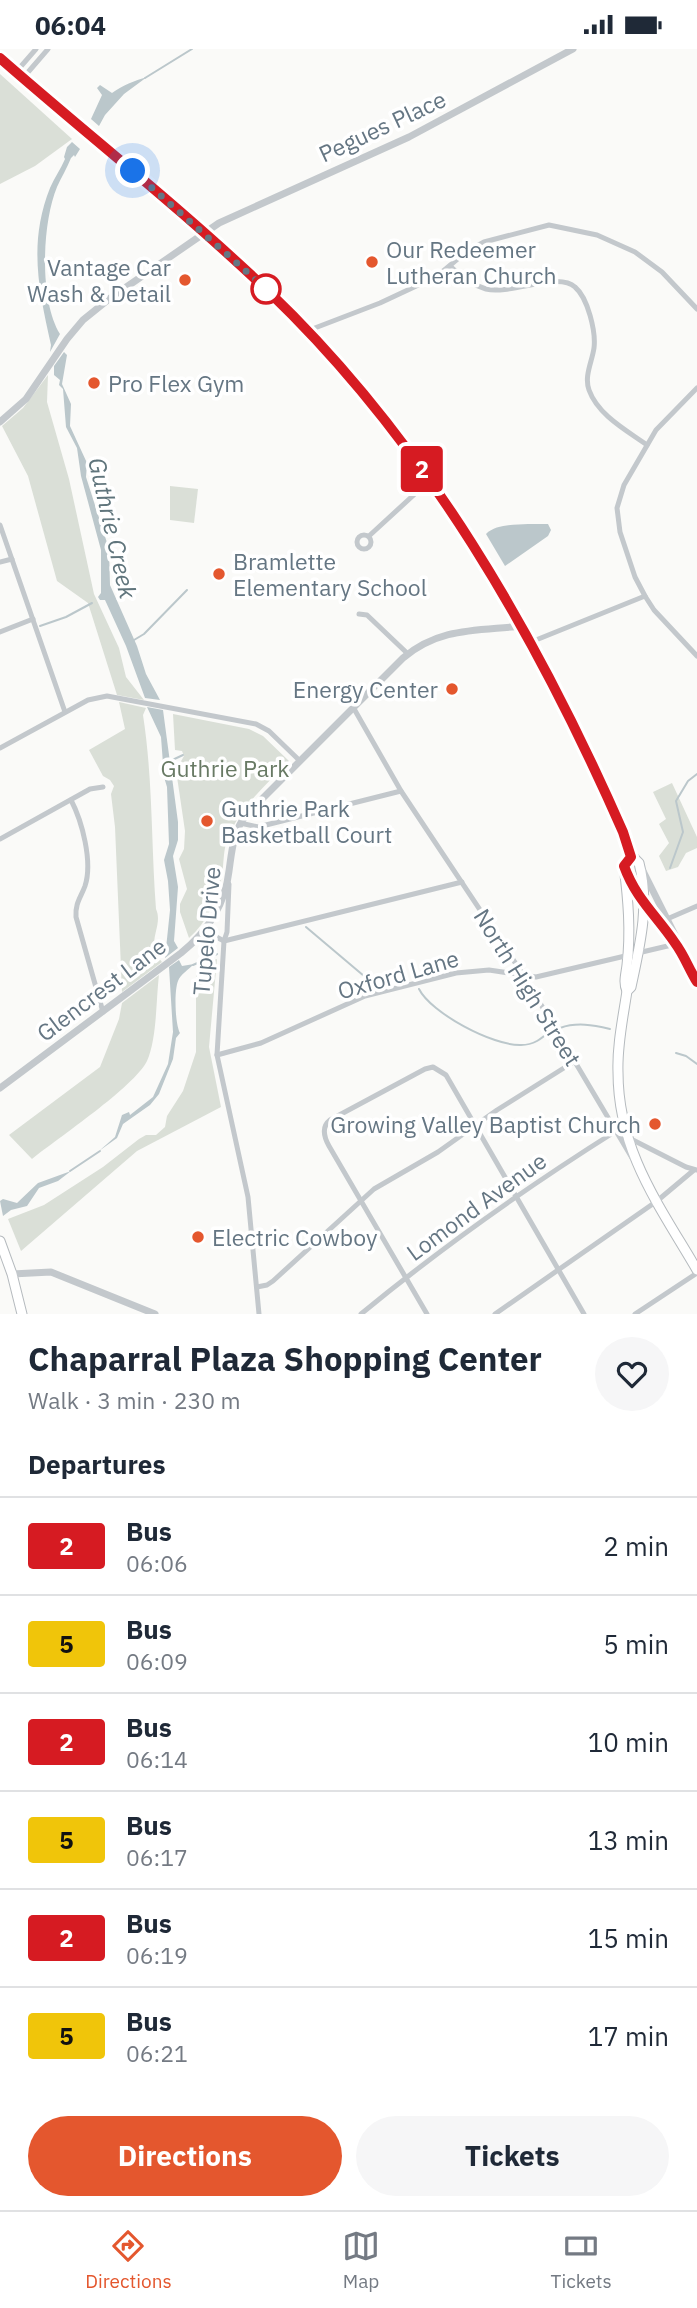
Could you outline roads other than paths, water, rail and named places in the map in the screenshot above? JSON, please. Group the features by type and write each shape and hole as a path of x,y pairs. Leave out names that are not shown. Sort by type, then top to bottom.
{"main road":[{"path":"0,58 205,233 307,331 366,397 430,479 522,626 606,795 635,860 645,907 631,987 627,991 618,1064 620,1103 626,1136 640,1173"},
{"path":"627,991 624,986 628,955 628,903 624,866 635,860"},
{"name":"North High Street","path":"640,1173 697,1272"},
{"path":"0,1241 22,1314"}],"street":[{"path":"20,75 36,49"},
{"path":"20,75 48,49"},
{"name":"Pegues Place","path":"0,422 26,399 69,335 83,320 205,233 237,213 420,132 573,49"},
{"path":"307,331 380,303 435,277 466,251 484,242 534,227 554,225 610,239 635,252 662,272 697,309"},
{"path":"450,266 464,278 488,289 516,289 559,281 575,286 586,305 594,340 587,378 589,390 603,412 647,445"},
{"path":"697,388 668,415 647,445 620,494 617,508 620,532 635,577 645,596 654,610 697,656"},
{"path":"369,536 430,479"},
{"path":"0,525 65,712"},
{"path":"0,562 12,559"},
{"path":"531,642 645,596"},
{"path":"359,614 367,615 408,654"},
{"path":"0,632 33,619"},
{"name":"Tupelo Drive","path":"259,1314 248,1197 217,1055 233,839 250,810 353,707 424,642 442,635 522,626"},
{"path":"0,748 91,698 104,696 250,722 269,731 300,761"},
{"name":"North High Street","path":"353,707 401,791 524,976 640,1173"},
{"path":"0,839 93,788 103,787"},
{"path":"240,823 258,827 401,791"},
{"path":"71,800 82,823 86,847 87,876 77,903 76,917 103,1011"},
{"path":"635,860 675,935 676,944"},
{"path":"624,866 633,888 676,944 697,982"},
{"name":"Glencrest Lane","path":"0,1088 187,948 205,931 220,905 229,873"},
{"path":"205,931 224,941 462,882"},
{"path":"667,919 697,906"},
{"name":"Oxford Lane","path":"217,1055 261,1043 369,995 468,971 489,970 536,977 676,944"},
{"path":"257,1287 273,1281 379,1185 438,1152 497,1110 575,1061"},
{"path":"427,1314 328,1144 324,1132 330,1120 425,1069 435,1067 446,1075 584,1314"},
{"path":"495,1314 657,1201 695,1170 616,1132"},
{"name":"Lomond Avenue","path":"361,1314 516,1198 616,1132"},
{"path":"12,1274 41,1271 55,1273 155,1314"},
{"path":"635,1314 697,1272"}],"waterway":[{"name":"Guthrie Creek","path":"145,78 192,49"},
{"path":"134,640 144,634 187,590"},
{"path":"40,626 66,617 92,603"},
{"path":"168,762 183,755"},
{"path":"670,868 683,832 676,801 688,781 697,774"},
{"path":"306,927 377,987"},
{"path":"193,965 217,954"},
{"path":"419,989 449,1018 495,1040 526,1045 550,1031"},
{"path":"560,1028 591,1025 610,1029"},
{"path":"676,1053 697,1064"},
{"name":"Guthrie Creek","path":"70,1171 100,1151"}],"place":[{"name":"Our Redeemer Lutheran Church","path":"372,262"},
{"name":"Vantage Car Wash & Detail","path":"185,280"},
{"name":"Pro Flex Gym","path":"94,383"},
{"name":"Bramlette Elementary School","path":"219,574"},
{"name":"Energy Center","path":"452,689"},
{"name":"Guthrie Park Basketball Court","path":"207,821"},
{"name":"Growing Valley Baptist Church","path":"655,1124"},
{"name":"Electric Cowboy","path":"198,1237"}],"park label":[{"name":"Guthrie Park","path":"225,768"}]}
